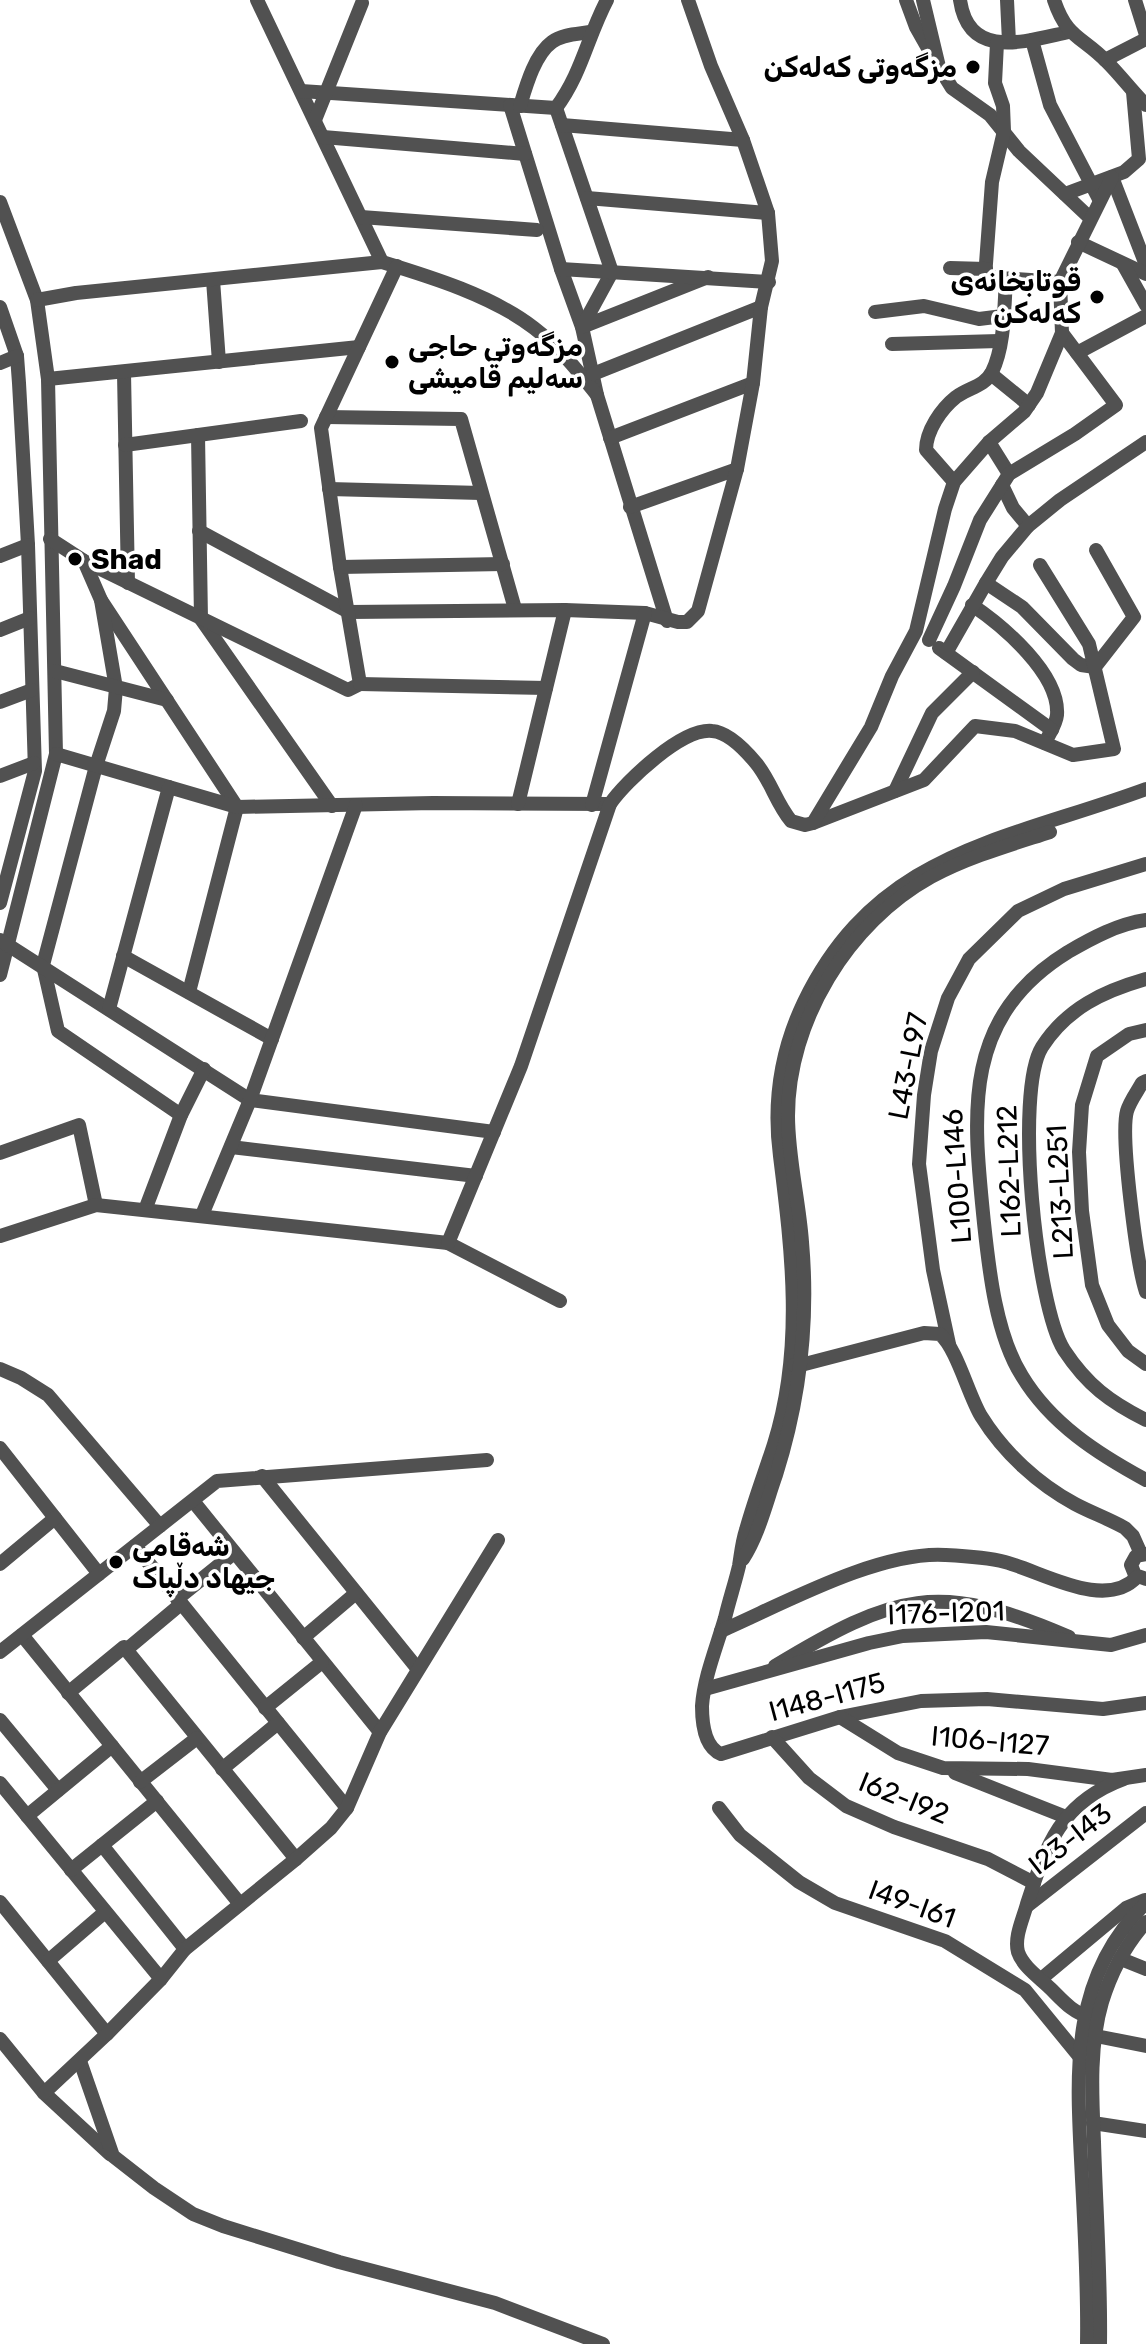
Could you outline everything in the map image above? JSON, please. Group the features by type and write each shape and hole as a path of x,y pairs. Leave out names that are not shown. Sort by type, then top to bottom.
{"street":[{"path":"257,0 382,262"},
{"path":"556,108 584,62 590,32 607,0"},
{"path":"199,531 349,612 565,610 645,613 667,621 687,622 698,611 737,469 753,383 761,307 772,261 768,213 688,0"},
{"path":"906,0 916,27 952,88 990,115 1019,151 1090,218"},
{"path":"923,0 939,67"},
{"path":"960,0 965,22 971,30 1003,42 1069,32"},
{"path":"1007,0 995,83 1003,106 1004,131 992,182 985,277 1060,282"},
{"path":"1054,0 1069,32 1105,60 1146,105"},
{"path":"1105,60 1146,37 1135,0"},
{"path":"315,120 357,6"},
{"path":"590,32 550,43 515,105 525,154 582,327 597,395 667,621"},
{"path":"1032,40 1050,105 1099,199"},
{"path":"301,91 556,108"},
{"path":"1065,194 1124,172 1139,159 1133,92"},
{"path":"556,108 612,272 582,327"},
{"path":"562,125 743,140"},
{"path":"323,137 525,154"},
{"path":"813,823 871,727 892,676 916,631 954,482 989,442 1013,424 1042,383 1062,333 1060,282 1112,177"},
{"path":"1112,177 1146,265"},
{"path":"587,198 768,213"},
{"path":"0,202 37,300 48,379 56,754 4,942 0,975"},
{"path":"361,217 537,230"},
{"path":"1078,242 1146,274"},
{"path":"37,300 76,293 382,262 431,277 491,302 532,326 555,346 597,395"},
{"path":"1122,263 1146,305"},
{"path":"360,684 321,428 397,266"},
{"path":"950,268 986,269"},
{"path":"561,269 769,282"},
{"path":"582,327 708,277"},
{"path":"954,482 926,450 926,437 947,406 987,380 991,374 1003,316 1006,279"},
{"path":"213,280 219,362"},
{"path":"875,312 924,306 979,319 1003,316"},
{"path":"0,307 17,356 28,545 35,771 0,903"},
{"path":"593,374 761,307"},
{"path":"1077,353 1146,316"},
{"path":"929,640 980,520 1006,479 1116,405 1062,333"},
{"path":"892,344 999,341"},
{"path":"48,379 359,347"},
{"path":"0,363 17,356"},
{"path":"124,373 128,583"},
{"path":"991,374 1029,405"},
{"path":"610,438 753,383"},
{"path":"326,417 461,419 515,609"},
{"path":"125,445 301,421"},
{"path":"198,435 201,619 332,806"},
{"path":"989,442 1006,479 1013,508 1028,526"},
{"path":"946,653 986,583 1028,526 1060,500 1146,442"},
{"path":"630,507 737,469"},
{"path":"329,489 481,493"},
{"path":"50,539 84,561 348,690 360,684 546,688"},
{"path":"0,556 28,545"},
{"path":"1095,667 1134,617 1096,550"},
{"path":"84,561 101,600 237,807 189,992"},
{"path":"340,567 503,564"},
{"path":"916,631 973,672 1073,755 1114,749 1084,633 1040,565"},
{"path":"986,583 1022,607 1073,659 1081,665 1095,667"},
{"path":"30,602 54,600"},
{"path":"101,600 116,688 114,711 96,766 43,965 58,1031 181,1115"},
{"path":"972,605 999,624 1038,666 1057,708 1048,737"},
{"path":"518,804 565,610"},
{"path":"592,805 645,613"},
{"path":"0,630 30,618"},
{"path":"55,671 167,700"},
{"path":"895,791 932,713 973,672"},
{"path":"0,702 32,690"},
{"path":"448,1243 521,1066 610,804 625,785 676,744 693,734 712,731 732,740 755,762 791,821 805,825 924,780 975,726 1048,737"},
{"path":"56,754 237,807 610,804"},
{"path":"0,776 34,763"},
{"path":"109,1009 169,787"},
{"path":"1015,838 1146,789"},
{"path":"1015,838 1146,798"},
{"path":"202,1215 250,1100 356,805"},
{"name":"I148-I175","path":"1015,838 931,877 883,912 847,950 811,1015 794,1067 788,1114 804,1262 794,1411 756,1534 739,1566 705,1689 702,1707 704,1728 716,1753 726,1753 840,1717 895,1705 946,1699 1007,1700 1103,1709 1146,1703"},
{"name":"L43-L97","path":"1144,1554 1125,1528 1053,1492 1013,1456 989,1428 974,1404 949,1344 933,1270 919,1164 931,1051 948,998 969,959 1018,911 1064,889 1146,864"},
{"name":"L100-L146","path":"1146,920 1093,937 1040,970 1006,1007 980,1072 975,1133 986,1238 1000,1323 1020,1373 1042,1405 1106,1459 1146,1480"},
{"path":"4,942 250,1100 494,1132"},
{"path":"123,956 272,1039"},
{"name":"L162-L212","path":"1146,979 1103,992 1065,1019 1041,1049 1030,1095 1028,1125 1040,1277 1054,1327 1064,1350 1097,1391 1109,1401 1146,1420"},
{"name":"L213-L251","path":"1146,1030 1129,1034 1097,1056 1082,1105 1079,1152 1082,1211 1092,1285 1108,1325 1128,1351 1146,1364"},
{"path":"145,1210 181,1115 204,1069"},
{"path":"1146,1081 1126,1113 1137,1250 1146,1292"},
{"path":"0,1153 79,1125 96,1205"},
{"path":"231,1147 476,1176"},
{"path":"0,1236 96,1205 448,1243 560,1301"},
{"path":"796,1365 924,1333 940,1334 949,1344"},
{"path":"0,1369 48,1395 160,1526"},
{"path":"0,1448 99,1574"},
{"path":"0,1652 217,1481 487,1460"},
{"path":"262,1476 417,1668"},
{"path":"193,1501 380,1732"},
{"path":"0,1564 55,1518"},
{"path":"44,2093 161,1979 185,1949 331,1828 347,1808 380,1732 417,1668 498,1540"},
{"path":"135,1546 347,1808"},
{"path":"126,1650 234,1553"},
{"path":"721,1631 856,1572 915,1556 943,1555 1002,1561 1100,1592 1125,1588 1141,1578 1132,1571 1132,1563 1144,1554"},
{"path":"303,1638 356,1593"},
{"path":"761,1675 839,1628 879,1611 913,1603 945,1601 995,1609 1080,1642"},
{"name":"I176-I201","path":"705,1689 903,1636 986,1632 1111,1645 1146,1635"},
{"path":"22,1635 240,1904"},
{"path":"68,1693 124,1647 296,1859"},
{"path":"265,1708 322,1662"},
{"name":"I106-I127","path":"840,1717 898,1753 943,1768 1028,1769 1124,1779 1146,1775"},
{"path":"0,1720 58,1790"},
{"path":"222,1769 278,1723"},
{"name":"I62-I92","path":"772,1737 809,1778 846,1806 894,1827 988,1859 1034,1883"},
{"path":"140,1782 197,1738"},
{"path":"27,1816 112,1746"},
{"path":"943,1768 1066,1817"},
{"path":"1091,2017 1069,2008 1041,1979 1018,1952 1017,1937 1050,1843 1066,1817 1097,1790 1124,1779"},
{"path":"0,1783 161,1979"},
{"path":"71,1870 157,1801"},
{"name":"I49-I61","path":"719,1808 740,1835 811,1889 835,1903 945,1941 1025,1990 1079,2056"},
{"name":"I23-I43","path":"1027,1906 1146,1813"},
{"path":"102,1845 185,1949"},
{"path":"1041,1979 1126,1908 1146,1901"},
{"path":"1100,2344 1093,2123 1096,2036 1091,2017 1092,1986 1114,1940 1146,1901"},
{"path":"0,1902 107,2034"},
{"path":"48,1961 105,1912"},
{"path":"1087,2344 1079,2056 1091,2017 1121,1959 1146,1922"},
{"path":"1121,1959 1146,1969"},
{"path":"1096,2036 1146,2046"},
{"path":"0,2039 44,2093 113,2156 166,2197 206,2220 339,2262 495,2303 603,2344"},
{"path":"80,2061 113,2156"},
{"path":"1093,2123 1146,2131"}],"place":[{"name":"مزگەوتی کەلەکن","path":"973,67"},
{"name":"قوتابخانەی کەلەکن","path":"1097,297"},
{"name":"مزگەوتی حاجی سەلیم قامیشی","path":"392,362"},
{"name":"Shad","path":"75,559"},
{"name":"شەقامی جیهاد دڵپاک","path":"116,1562"}]}
